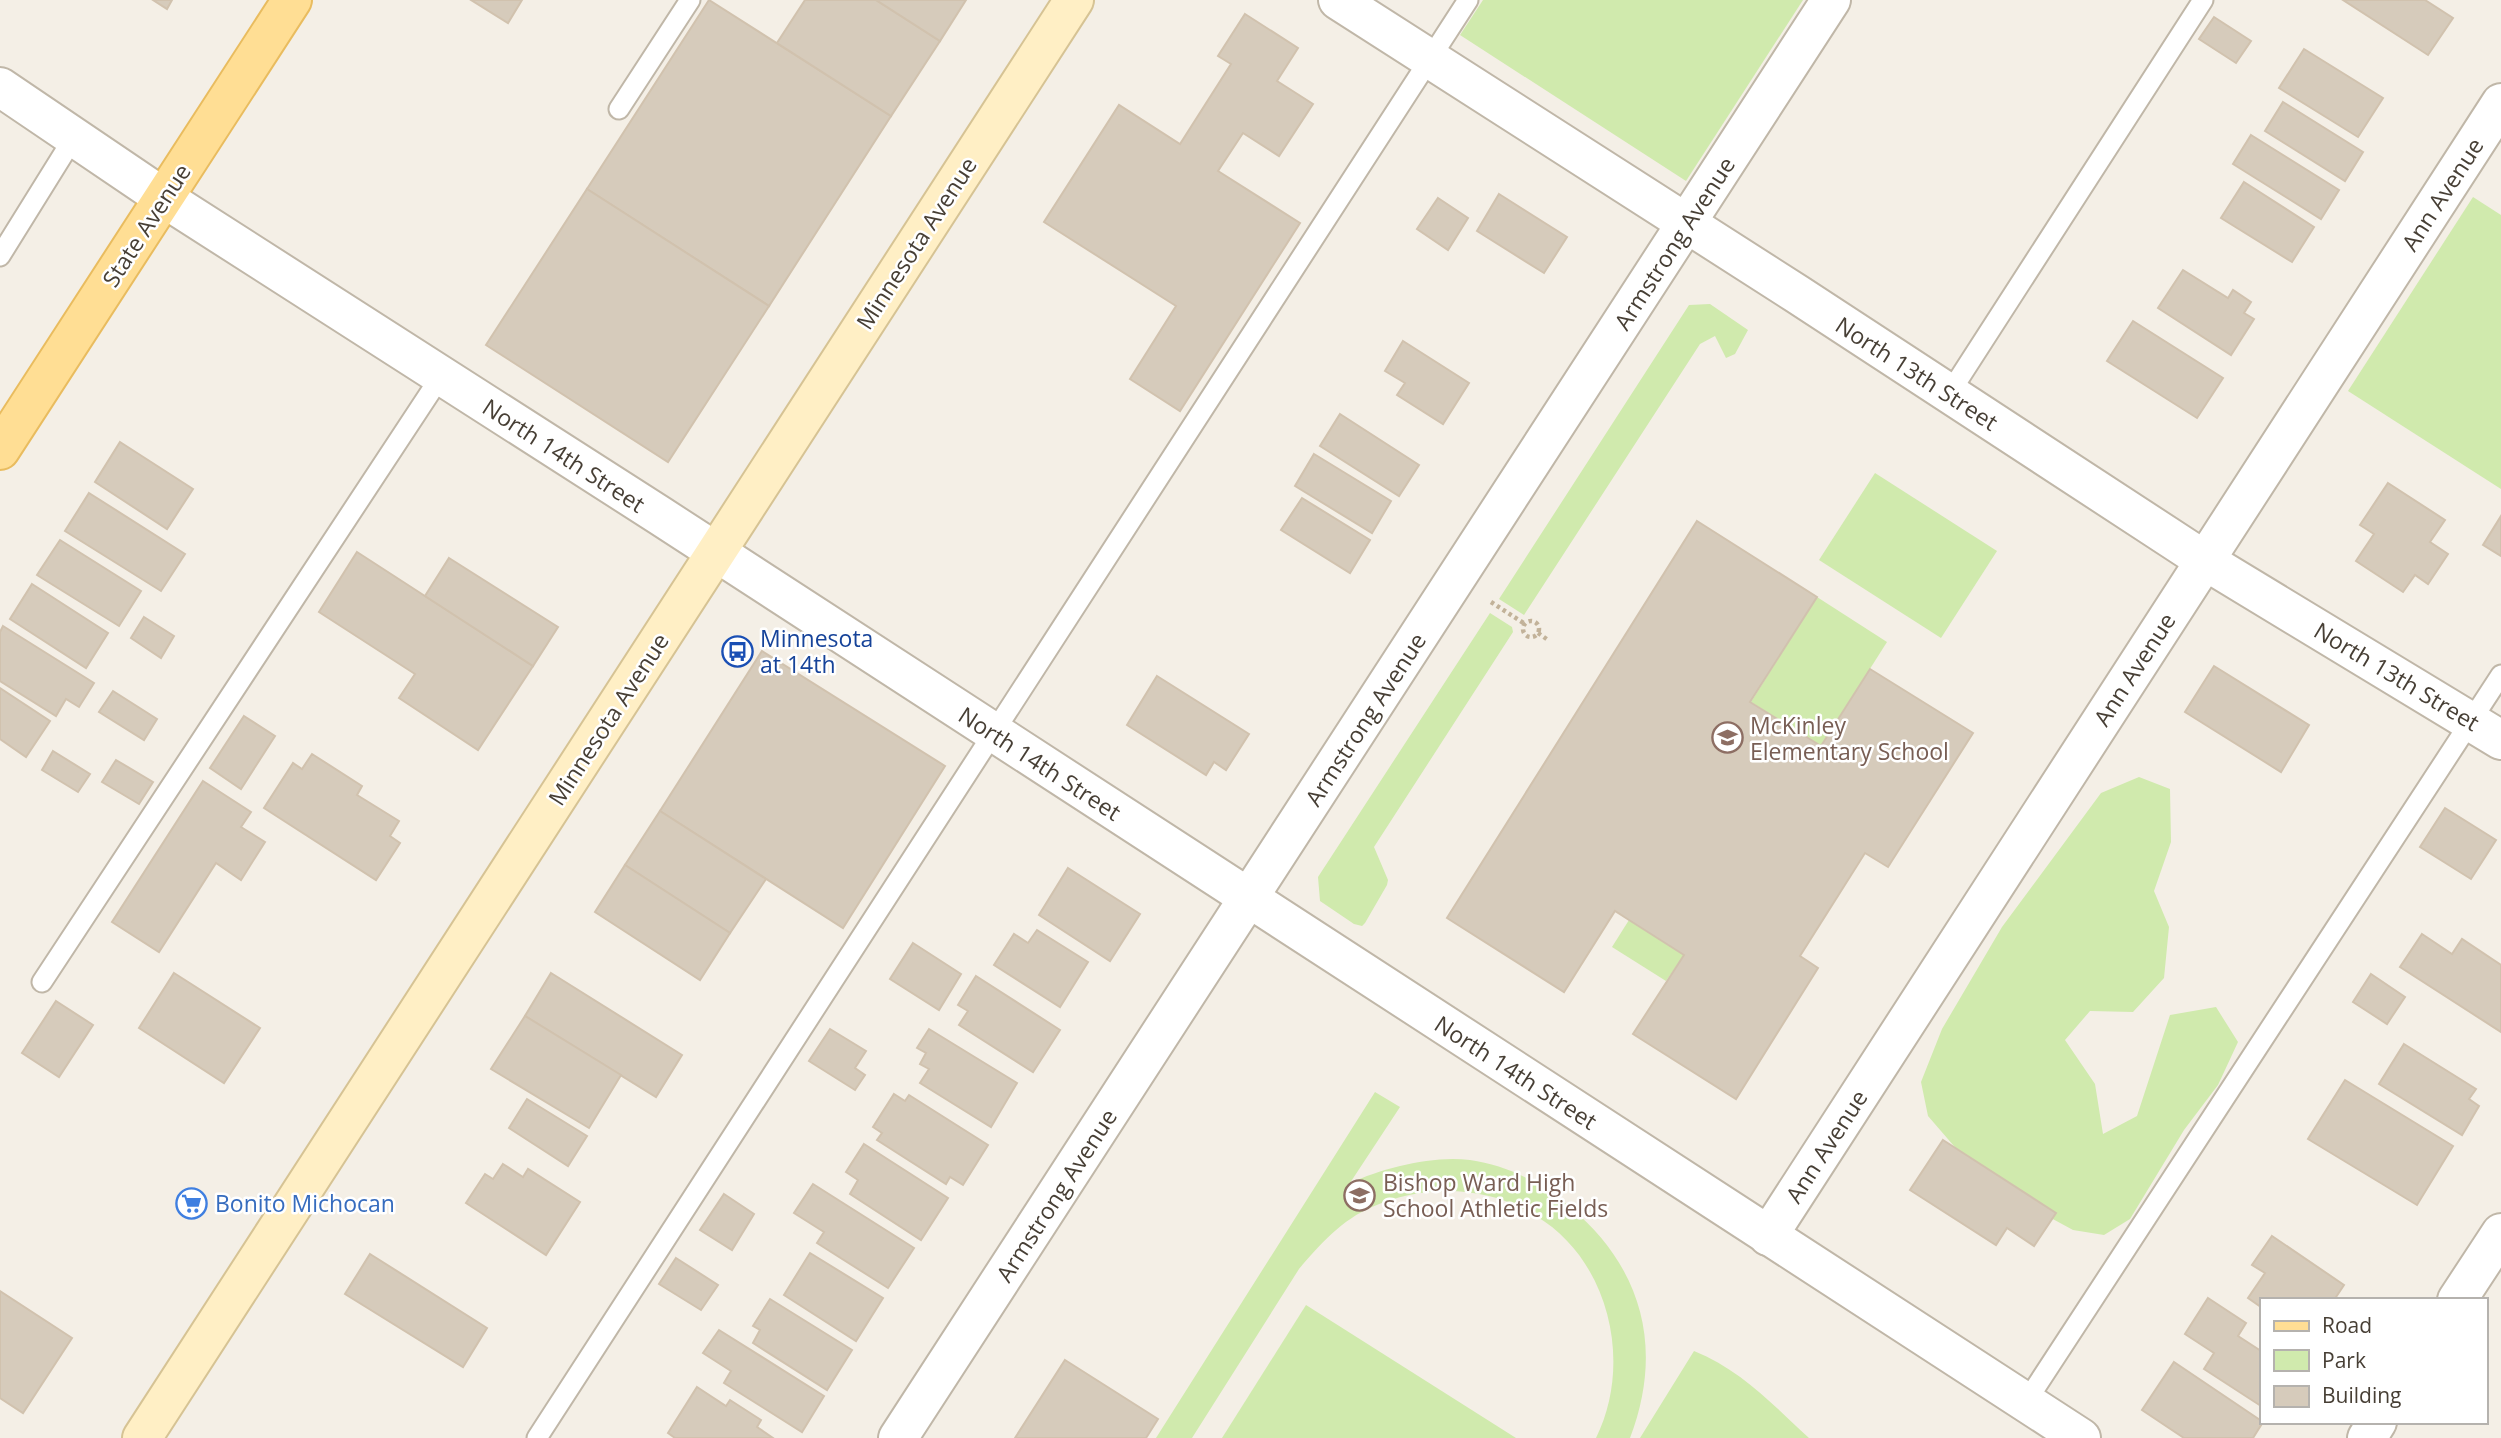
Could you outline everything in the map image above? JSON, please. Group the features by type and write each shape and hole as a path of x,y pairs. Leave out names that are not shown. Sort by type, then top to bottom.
{"main road":[{"name":"State Avenue","path":"0,450 292,0"},
{"name":"Minnesota Avenue","path":"142,1438 1074,0"}],"street":[{"name":"North 13th Street","path":"1338,0 2204,560 2486,730"},
{"name":"Armstrong Avenue","path":"898,1438 1831,0"},
{"name":"North 14th Street","path":"0,86 164,198 2081,1438"},
{"name":"Ann Avenue","path":"1768,1236 2501,103"},
{"path":"2459,1298 2501,1234"}],"lane":[{"path":"619,109 690,0"},
{"path":"537,1438 1468,0"},
{"path":"1949,394 2203,0"},
{"path":"0,256 74,137"},
{"path":"41,982 442,376"},
{"path":"2026,1402 2486,730 2501,675"}],"path":[{"path":"1491,602 1525,624"},
{"path":"1525,624 1528,621 1536,622 1539,626 1538,634"},
{"path":"1525,624 1525,634 1532,637 1538,634"},
{"path":"1538,634 1548,640"}],"green space":[{"path":"1483,0 1803,0 1686,181 1460,35"},
{"path":"2473,197 2501,215 2501,489 2348,391"},
{"path":"1710,304 1748,330 1735,354 1726,358 1715,336 1700,344 1524,615 1499,599 1689,305"},
{"path":"1875,473 1997,551 1941,638 1819,560"},
{"path":"1817,597 1887,642 1821,746 1751,702"},
{"path":"1490,613 1512,627 1513,632 1374,847 1388,880 1387,885 1365,923 1362,926 1354,924 1320,901 1318,877"},
{"path":"2139,777 2170,789 2171,842 2154,891 2169,927 2164,978 2133,1012 2090,1011 2065,1040 2095,1084 2103,1134 2137,1116 2170,1015 2216,1007 2238,1042 2218,1085 2184,1130 2130,1219 2104,1235 2073,1230 2016,1199 1966,1160 1928,1116 1921,1082 1942,1029 2002,927 2101,793"},
{"path":"1629,920 1684,955 1666,981 1612,947"},
{"path":"1375,1092 1400,1107 1350,1183 1377,1172 1424,1161 1456,1159 1484,1162 1523,1176 1559,1198 1595,1231 1615,1256 1630,1283 1640,1312 1645,1342 1645,1373 1640,1405 1630,1438 1596,1438 1607,1409 1613,1378 1613,1347 1608,1316 1597,1286 1582,1259 1561,1235 1536,1216 1497,1198 1456,1191 1413,1194 1392,1200 1361,1212 1341,1226 1299,1269 1192,1438 1156,1438"},
{"path":"1306,1305 1516,1438 1222,1438"},
{"path":"1694,1351 1741,1378 1809,1438 1640,1438"}],"building":[{"path":"153,0 172,0 167,9"},
{"path":"471,0 522,0 508,23"},
{"path":"709,0 891,116 769,306 587,189"},
{"path":"805,0 876,0 940,41 891,116 777,43"},
{"path":"876,0 966,0 940,41"},
{"path":"2343,0 2425,0 2453,18 2428,55"},
{"path":"1245,14 1298,48 1277,81 1313,104 1279,156 1243,133 1218,171 1300,223 1180,411 1130,379 1176,306 1044,222 1119,105 1180,144 1231,64 1218,56"},
{"path":"2214,17 2251,41 2236,63 2199,39"},
{"path":"2304,49 2383,98 2358,137 2279,88"},
{"path":"2283,102 2363,152 2345,181 2265,131"},
{"path":"2251,135 2339,190 2321,219 2233,164"},
{"path":"2244,182 2314,227 2292,262 2221,218"},
{"path":"587,189 769,306 668,462 486,345"},
{"path":"1499,194 1567,237 1544,273 1477,231"},
{"path":"1438,198 1468,218 1448,250 1417,229"},
{"path":"2183,270 2228,298 2233,290 2251,302 2244,313 2254,319 2231,355 2158,308"},
{"path":"2133,321 2223,378 2197,418 2107,361"},
{"path":"1403,341 1469,383 1443,424 1397,395 1405,383 1385,371"},
{"path":"1340,414 1419,465 1399,496 1320,446"},
{"path":"120,442 193,489 167,529 95,482"},
{"path":"1314,454 1391,501 1372,533 1295,486"},
{"path":"2388,483 2445,520 2430,542 2448,554 2428,584 2415,575 2403,592 2356,561 2374,534 2360,525"},
{"path":"89,493 185,554 161,591 65,531"},
{"path":"1302,498 1370,540 1350,573 1281,530"},
{"path":"2501,516 2501,556 2483,545"},
{"name":"McKinley Elementary School","path":"1697,521 1817,597 1750,702 1821,746 1870,669 1973,733 1888,867 1865,853 1800,956 1818,968 1736,1099 1633,1034 1684,955 1615,911 1564,992 1447,918"},
{"path":"60,540 141,591 119,626 37,575"},
{"path":"357,552 533,666 478,750 399,698 415,674 319,612"},
{"path":"449,558 558,627 533,666 425,596"},
{"path":"32,584 108,633 86,668 10,619"},
{"path":"144,617 174,636 161,658 131,638"},
{"path":"3,626 94,683 79,707 66,699 56,716 0,681 0,632"},
{"path":"762,651 945,766 843,928 660,811"},
{"path":"2214,666 2309,725 2281,772 2185,712"},
{"path":"1157,676 1249,734 1226,770 1214,762 1206,775 1127,725"},
{"path":"0,688 50,721 26,757 0,739"},
{"path":"113,691 157,719 144,740 99,712"},
{"path":"244,716 275,736 241,789 210,768"},
{"path":"53,751 90,774 78,792 42,770"},
{"path":"312,754 362,786 357,795 399,821 390,836 400,843 376,880 264,808 293,763 302,769"},
{"path":"116,760 153,782 139,804 102,782"},
{"path":"203,781 251,812 241,827 265,842 241,880 216,863 159,952 112,922"},
{"path":"2445,808 2496,840 2471,879 2420,847"},
{"path":"660,811 766,879 730,933 625,865"},
{"path":"625,865 730,933 700,980 595,912"},
{"path":"1068,868 1140,914 1110,961 1039,915"},
{"path":"1037,930 1088,962 1060,1007 994,965 1014,934 1028,943"},
{"path":"2422,934 2452,954 2462,939 2501,965 2501,1032 2400,967"},
{"path":"913,943 961,974 939,1010 890,979"},
{"path":"174,973 260,1028 224,1083 139,1028"},
{"path":"551,973 682,1055 656,1097 525,1016"},
{"path":"2371,974 2405,997 2387,1024 2353,1002"},
{"path":"976,976 1060,1030 1033,1072 959,1025 968,1011 958,1005"},
{"path":"56,1001 93,1025 59,1077 22,1053"},
{"path":"525,1016 621,1075 589,1128 491,1069"},
{"path":"830,1029 866,1051 855,1068 865,1075 855,1090 809,1061"},
{"path":"929,1029 1017,1083 991,1127 920,1083 929,1069 920,1064 926,1053 917,1048"},
{"path":"2404,1044 2476,1089 2469,1099 2479,1106 2462,1135 2379,1084"},
{"path":"2345,1080 2453,1146 2417,1205 2308,1139"},
{"path":"894,1094 905,1101 909,1095 988,1145 963,1185 950,1177 946,1184 877,1140 882,1133 873,1127"},
{"path":"527,1099 587,1136 568,1166 509,1128"},
{"path":"1943,1140 2056,1213 2034,1246 2007,1228 1996,1245 1910,1190"},
{"path":"864,1144 948,1198 921,1240 850,1194 858,1180 846,1172"},
{"path":"503,1164 523,1177 528,1169 580,1202 546,1255 466,1203 485,1174 493,1179"},
{"path":"813,1184 914,1248 888,1288 817,1243 824,1232 794,1213"},
{"path":"724,1194 754,1214 732,1250 700,1230"},
{"path":"2272,1236 2344,1285 2335,1298 2260,1298 2260,1306 2248,1298 2265,1273 2252,1265"},
{"path":"810,1253 883,1298 856,1341 784,1295"},
{"path":"370,1254 487,1328 463,1367 345,1294"},
{"path":"676,1258 718,1285 701,1310 659,1284"},
{"path":"0,1291 72,1338 23,1413 0,1398"},
{"path":"2208,1298 2246,1323 2238,1336 2260,1350 2260,1405 2204,1369 2214,1353 2185,1334"},
{"path":"770,1299 852,1350 827,1390 753,1343 760,1330 753,1326"},
{"path":"719,1330 824,1396 802,1432 724,1383 731,1371 703,1353"},
{"path":"1065,1360 1158,1419 1146,1438 1015,1438"},
{"path":"2174,1362 2260,1420 2262,1424 2253,1438 2184,1438 2142,1410"},
{"path":"697,1387 726,1406 730,1400 761,1420 757,1427 773,1438 675,1438 668,1433"}],"place":[{"name":"Minnesota at 14th","path":"737,651"},
{"name":"McKinley Elementary School","path":"1727,738"},
{"name":"Bishop Ward High School Athletic Fields","path":"1360,1195"},
{"name":"Bonito Michocan","path":"192,1203"}]}
